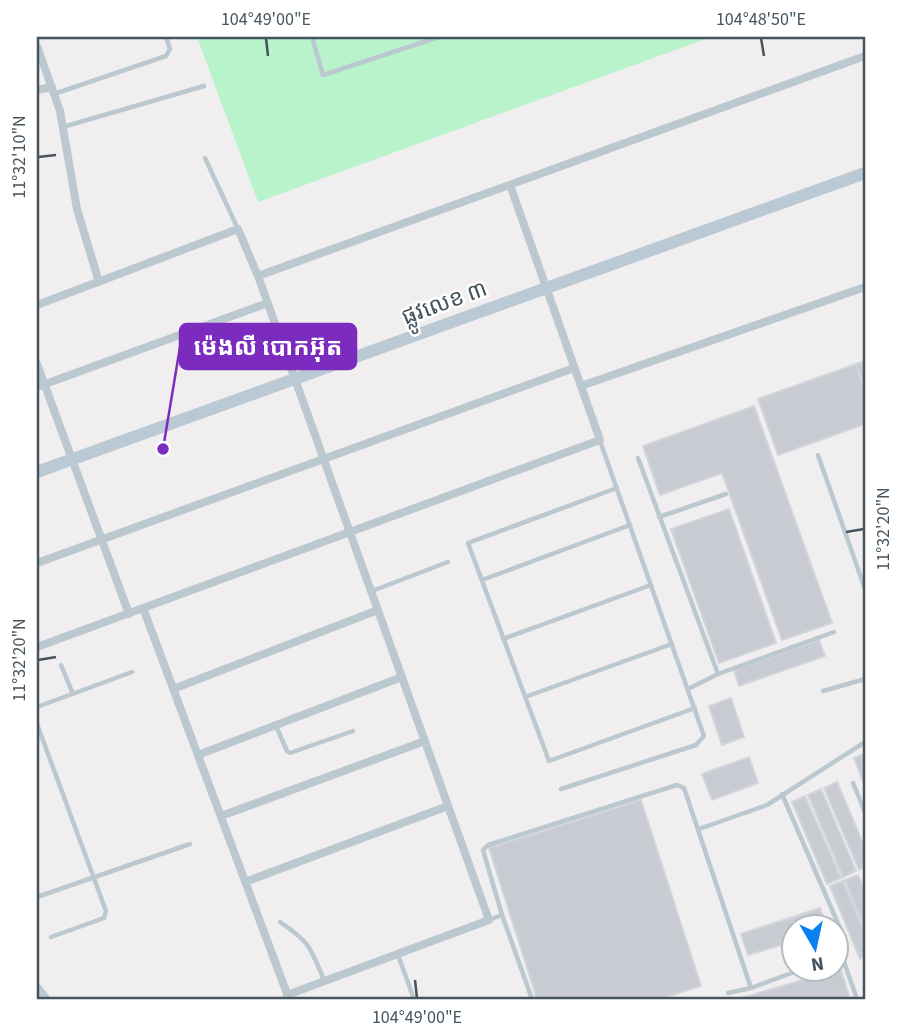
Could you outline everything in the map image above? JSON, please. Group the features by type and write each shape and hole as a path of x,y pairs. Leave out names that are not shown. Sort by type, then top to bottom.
{"street":[{"path":"37,46 53,90 78,209 99,282"},
{"path":"258,276 865,56"},
{"path":"37,90 53,90"},
{"name":"ផ្លូវលេខ ៣","path":"37,472 865,173"},
{"path":"37,647 600,440 510,185"},
{"path":"37,305 238,229 268,303 489,920 288,997 143,608"},
{"path":"580,386 865,287"},
{"path":"41,386 268,303"},
{"path":"37,364 41,386 72,459 129,614"},
{"path":"37,563 574,368"},
{"path":"173,688 378,610"},
{"path":"198,755 402,677"},
{"path":"221,816 425,741"},
{"path":"245,882 448,806"},
{"path":"37,990 44,999"}],"lane":[{"path":"53,90 166,56 170,49 166,37"},
{"path":"312,37 323,75 439,37"},
{"path":"62,127 204,86"},
{"path":"205,158 238,229"},
{"path":"561,789 696,745 704,736 600,440"},
{"path":"817,455 865,589"},
{"path":"638,458 718,674"},
{"path":"617,488 468,544 549,761 695,708"},
{"path":"659,517 726,494"},
{"path":"482,580 630,525"},
{"path":"371,591 448,562"},
{"path":"857,566 865,563"},
{"path":"503,639 651,585"},
{"path":"688,689 718,674 834,632"},
{"path":"525,697 672,644"},
{"path":"61,665 73,694"},
{"path":"37,707 132,672"},
{"path":"823,691 865,678"},
{"path":"37,724 106,911 104,918 51,937"},
{"path":"275,725 290,753 353,731"},
{"path":"699,829 767,805 865,742"},
{"path":"853,783 865,811"},
{"path":"532,999 502,915 483,850 488,845 677,785 684,788 699,829 751,988"},
{"path":"782,794 834,914"},
{"path":"37,897 190,844"},
{"path":"489,920 502,915"},
{"path":"280,922 303,937 309,945 324,981"},
{"path":"397,954 414,999"},
{"path":"728,993 780,977"},
{"path":"850,979 857,999"}],"green space":[{"path":"197,37 711,37 258,202"}],"building":[{"path":"865,361 865,391 856,364"},
{"path":"856,364 865,391 865,424 778,455 758,399"},
{"path":"754,406 832,623 782,640 722,473 660,495 643,446"},
{"path":"729,509 776,643 719,663 671,529"},
{"path":"819,640 825,656 739,686 734,670"},
{"path":"731,698 744,737 722,745 709,706"},
{"path":"865,753 865,787 854,758"},
{"path":"749,757 758,783 712,800 702,774"},
{"path":"837,782 865,848 865,867 859,870 824,788"},
{"path":"821,789 856,871 843,877 808,795"},
{"path":"805,796 841,878 827,884 792,802"},
{"path":"641,800 701,986 659,999 537,999 489,848"},
{"path":"858,875 865,891 865,929 845,880"},
{"path":"843,881 865,934 865,956 860,959 850,935 850,914 842,914 830,886"},
{"path":"820,908 822,914 802,914"},
{"path":"780,921 780,945 748,955 741,934"},
{"path":"789,984 845,984 850,999 739,999"}],"place":[{"name":"ម៉េងលី បោកអ៊ុត","path":"163,449"}]}
